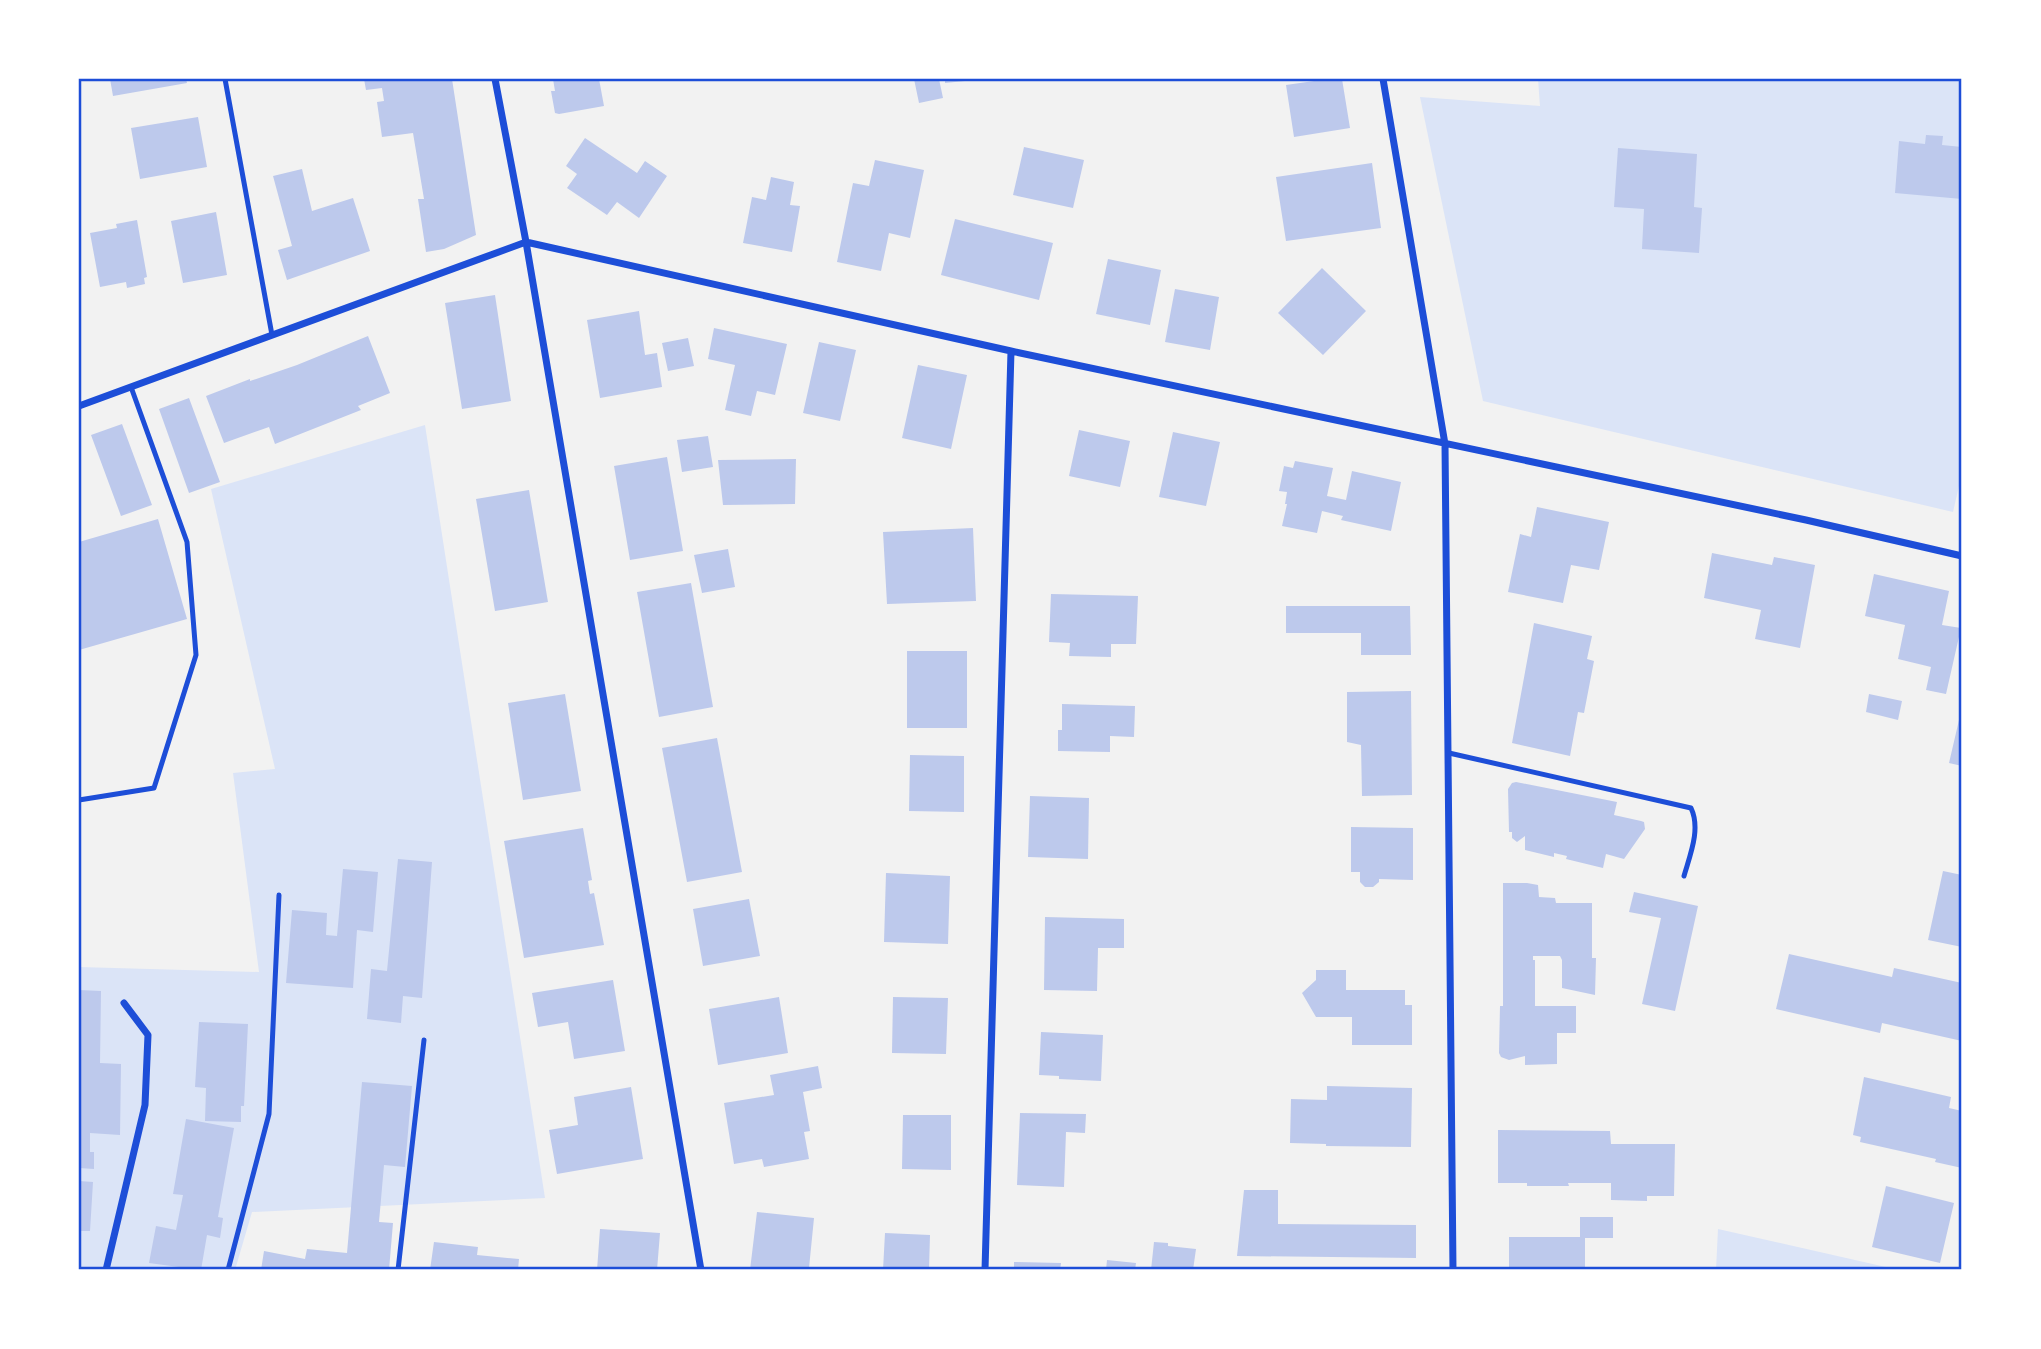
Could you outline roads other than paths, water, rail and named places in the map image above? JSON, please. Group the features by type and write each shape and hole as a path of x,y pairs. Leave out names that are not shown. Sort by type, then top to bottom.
{"street":[{"path":"495,79 526,242 701,1270"},
{"path":"1383,79 1446,444 1453,1270"},
{"path":"79,406 526,242 1011,351 1962,555"},
{"path":"985,1270 1011,351"},
{"path":"106,1270 145,1105 149,1035 124,1003"}],"lane":[{"path":"225,79 272,335"},
{"path":"79,800 155,788 196,655 187,542 131,387"},
{"path":"1449,753 1691,808 1696,817 1696,829 1684,876"},
{"path":"228,1270 269,1114 279,895"},
{"path":"398,1270 424,1040"}]}
